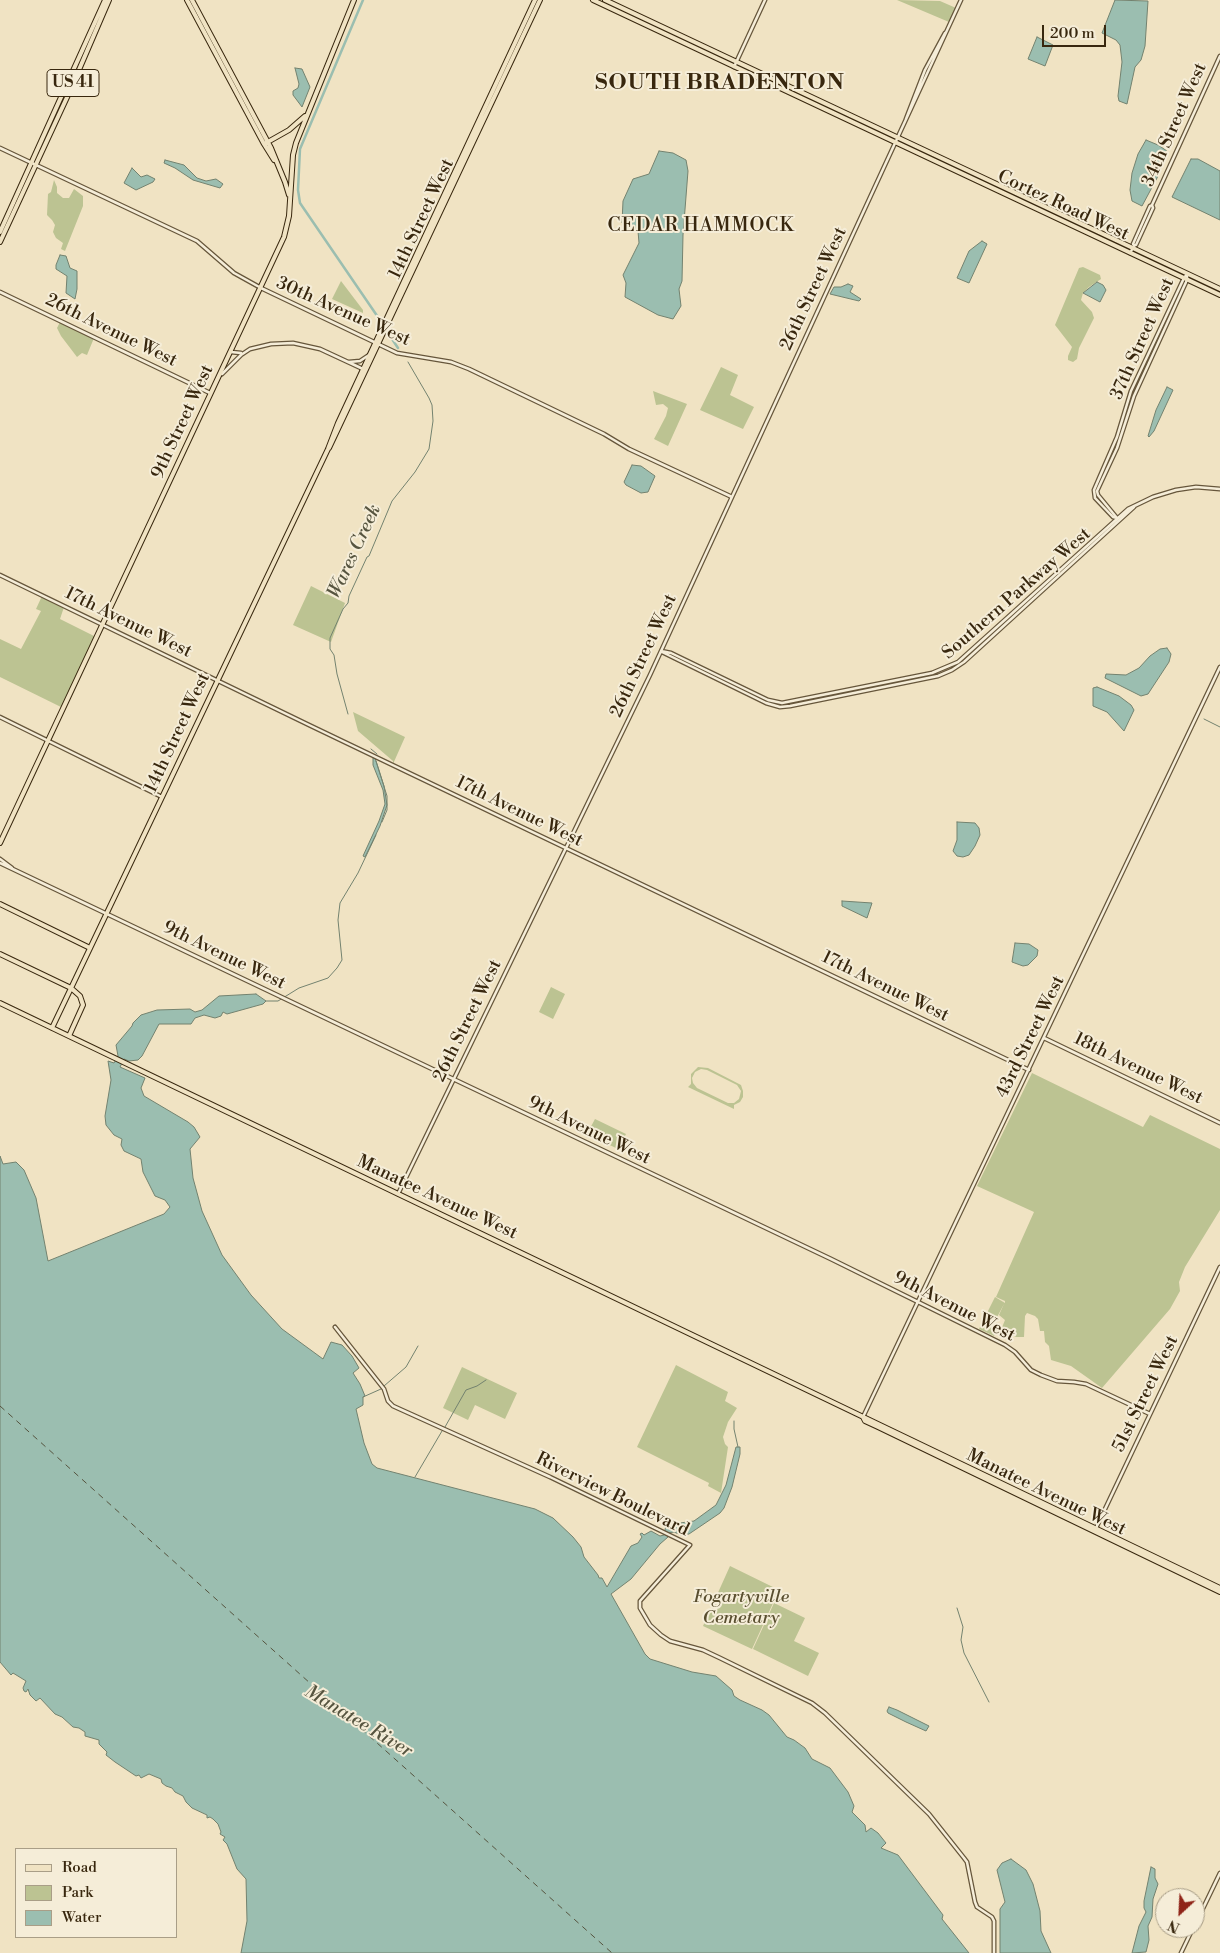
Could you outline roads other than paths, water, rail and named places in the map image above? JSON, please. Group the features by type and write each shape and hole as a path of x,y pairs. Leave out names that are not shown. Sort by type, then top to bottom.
{"main road":[{"path":"85,48 105,0"},
{"name":"US 41","path":"0,242 85,48 110,0"},
{"path":"187,0 279,167 287,187 290,208"},
{"path":"192,0 266,143"},
{"name":"9th Street West","path":"0,843 221,375 286,232 290,208 294,149 354,0"},
{"name":"14th Street West","path":"52,1028 332,444 535,0"},
{"name":"14th Street West","path":"365,370 370,354 377,344 540,0"},
{"path":"593,0 795,96 896,140"},
{"path":"605,0 824,103 896,140"},
{"path":"612,9 626,13 630,12"},
{"path":"626,16 645,22 648,21"},
{"path":"521,41 527,24 526,19"},
{"path":"650,27 653,26 681,36"},
{"name":"US 41","path":"0,232 18,192 63,106 74,75"},
{"path":"787,92 798,92"},
{"path":"795,96 800,95 819,104 824,103"},
{"path":"266,143 294,127 309,109"},
{"name":"Cortez Road West","path":"896,140 998,185 1017,197 1043,206 1132,249 1185,279 1220,295"},
{"name":"Cortez Road West","path":"896,140 991,188 1013,195 1220,289"},
{"path":"984,184 998,185"},
{"path":"9,221 8,219 17,200 18,192"},
{"path":"0,237 5,225 4,223"},
{"path":"0,904 90,948"},
{"path":"0,954 71,988 82,999 82,1009 69,1036"},
{"name":"Manatee Avenue West","path":"0,1003 863,1417 865,1421 871,1424 1220,1588"},
{"name":"Manatee Avenue West","path":"1095,1530 1220,1592"}],"street":[{"path":"733,67 765,0"},
{"name":"26th Street West","path":"398,1195 661,652 961,0"},
{"name":"34th Street West","path":"1132,249 1220,56"},
{"name":"30th Avenue West","path":"0,148 197,241 234,273 260,288 377,344 404,355 458,364 549,406 616,440 629,449 732,497"},
{"name":"34th Street West","path":"1132,249 1136,245 1150,215 1151,205"},
{"name":"37th Street West","path":"1118,520 1098,502 1094,496 1094,490 1117,437 1131,391 1187,274"},
{"name":"26th Avenue West","path":"0,292 212,393"},
{"path":"231,353 243,353 258,347 293,343 315,347 365,370"},
{"path":"231,353 238,357"},
{"path":"221,375 243,353"},
{"path":"348,362 360,361 370,354"},
{"name":"Southern Parkway West","path":"661,652 671,653 768,700 782,703 932,673 958,662 1128,509 1154,497 1176,490 1196,487 1220,489"},
{"name":"17th Avenue West","path":"0,575 1029,1070"},
{"name":"43rd Street West","path":"863,1417 1220,667"},
{"path":"0,718 163,798"},
{"path":"0,859 14,869"},
{"path":"0,863 14,869"},
{"name":"9th Avenue West","path":"14,869 684,1190 709,1200 1007,1346 1015,1352 1030,1370 1038,1374 1057,1382 1086,1384 1150,1414"},
{"name":"18th Avenue West","path":"1044,1038 1220,1123"},
{"name":"51st Street West","path":"1095,1530 1220,1267"},
{"name":"Riverview Boulevard","path":"335,1327 384,1389 388,1401 393,1406 550,1477 690,1545 640,1601 640,1608 650,1625 660,1635 670,1641 704,1650 818,1707 923,1808 967,1862 974,1902 979,1909 992,1917 994,1921 994,1953"},
{"path":"1205,1904 1220,1873"},
{"path":"1181,1953 1188,1938"}],"water":[{"path":"1115,0 1148,1 1145,46 1141,60 1135,67 1127,104 1119,101 1118,96 1122,62 1120,45 1116,40 1102,33"},
{"path":"1037,37 1053,45 1045,66 1028,59"},
{"path":"295,68 302,69 310,87 302,107 293,95 293,91 298,88 299,84"},
{"path":"1146,140 1167,151 1157,178 1142,206 1132,201 1130,190 1132,173 1138,154"},
{"path":"659,151 673,153 686,160 688,171 683,235 682,281 679,289 681,306 673,319 658,315 625,297 626,283 623,275 639,243 638,231 622,223 623,201 633,179 649,174"},
{"path":"1191,159 1198,159 1220,171 1220,220 1172,197"},
{"path":"165,160 184,165 197,178 206,181 216,179 223,184 220,188 193,180 164,163"},
{"path":"132,168 141,177 147,175 155,179 153,182 136,190 124,183"},
{"path":"982,241 987,244 969,283 957,278 969,251"},
{"path":"60,255 66,256 70,268 77,271 75,299 66,293 67,276 56,269"},
{"path":"1097,282 1103,285 1106,290 1100,302 1083,293"},
{"path":"848,284 853,286 850,292 861,299 859,301 830,294 834,287"},
{"path":"1167,387 1173,390 1154,431 1149,437 1156,410"},
{"path":"632,465 641,466 655,476 648,492 641,493 624,482"},
{"path":"1167,648 1171,654 1169,662 1148,694 1141,696 1105,678 1106,674 1126,675 1139,668 1150,656 1160,649"},
{"path":"1097,687 1119,696 1131,705 1134,710 1124,731 1107,712 1093,706 1093,688"},
{"path":"373,757 375,758 384,786 387,805 380,826 365,857 363,856 385,804 383,790 373,765"},
{"path":"957,822 975,823 979,828 980,835 975,846 969,855 963,857 957,856 953,851 957,840"},
{"path":"842,901 872,903 867,918 842,906"},
{"path":"1015,943 1029,944 1038,950 1037,956 1028,965 1023,966 1012,962"},
{"name":"Manatee River","path":"256,994 266,1001 263,1004 227,1014 223,1012 221,1016 215,1018 204,1015 195,1018 191,1024 159,1024 142,1056 138,1060 129,1061 124,1059 120,1067 145,1078 141,1088 144,1096 188,1122 194,1127 200,1137 190,1149 193,1178 202,1211 222,1255 251,1295 282,1329 323,1359 331,1342 342,1345 352,1356 359,1368 353,1373 365,1396 363,1397 363,1405 356,1409 364,1443 372,1464 377,1468 535,1509 553,1518 581,1547 584,1557 599,1578 602,1578 607,1587 631,1546 638,1543 642,1537 640,1534 644,1535 651,1531 660,1536 664,1535 666,1525 694,1521 716,1505 726,1485 736,1447 740,1447 732,1487 724,1508 720,1513 689,1534 668,1533 668,1537 631,1579 611,1594 645,1654 650,1659 692,1672 716,1676 732,1690 734,1696 769,1715 787,1737 805,1748 812,1759 830,1768 848,1792 854,1806 852,1812 865,1825 866,1832 871,1828 878,1833 886,1843 881,1848 898,1855 943,1915 942,1919 969,1953 241,1953 247,1921 246,1879 237,1869 227,1844 223,1840 225,1837 220,1834 218,1824 210,1817 207,1818 207,1815 192,1808 183,1796 162,1783 161,1779 149,1774 141,1778 139,1775 136,1776 115,1762 106,1755 107,1752 99,1744 99,1740 85,1736 85,1732 73,1727 62,1717 55,1714 40,1698 36,1701 30,1695 28,1689 26,1692 24,1691 23,1688 26,1681 13,1673 11,1675 0,1662 0,1156 3,1164 16,1162 24,1170 36,1198 48,1261 164,1214 170,1207 165,1200 155,1196 143,1172 141,1159 124,1151 121,1145 122,1139 114,1135 106,1125 105,1116 111,1080 108,1061 114,1063 118,1056 116,1045 141,1015 157,1010 190,1009 195,1012 202,1010 219,996"},
{"path":"889,1707 929,1726 926,1731 906,1722 888,1713"},
{"path":"1011,1859 1026,1870 1033,1884 1040,1911 1041,1931 1051,1953 1000,1953 1000,1909 1005,1902 997,1870 1002,1863"},
{"path":"1151,1867 1155,1869 1155,1878 1158,1884 1155,1888 1152,1917 1148,1926 1149,1940 1146,1952 1132,1953 1139,1926 1146,1912 1144,1901"}],"waterway":[{"path":"363,0 300,149 298,190 300,203 382,323"},
{"path":"392,339 398,348"},
{"name":"Wares Creek","path":"348,714 334,655 330,649 330,638 343,609 348,603 349,596 369,556 392,501 415,472 429,449 433,421 432,405 408,362"},
{"path":"1204,719 1220,727"},
{"name":"Wares Creek","path":"371,749 377,754"},
{"name":"Wares Creek","path":"376,761 387,796 387,810 382,822"},
{"name":"Wares Creek","path":"266,1001 278,1001 299,988 328,978 337,968 342,960 338,920 340,903 358,873 376,835"},
{"path":"384,1386 406,1367 418,1346"},
{"path":"445,1427 466,1390 486,1380"},
{"path":"363,1397 381,1389"},
{"path":"734,1421 738,1447"},
{"path":"415,1477 442,1431"},
{"path":"957,1608 963,1627 961,1640 964,1653 989,1702"}],"district":[{"name":"SOUTH BRADENTON","path":"720,84"},
{"name":"CEDAR HAMMOCK","path":"701,226"}],"park label":[{"name":"Fogartyville Cemetary","path":"741,1608"}]}
